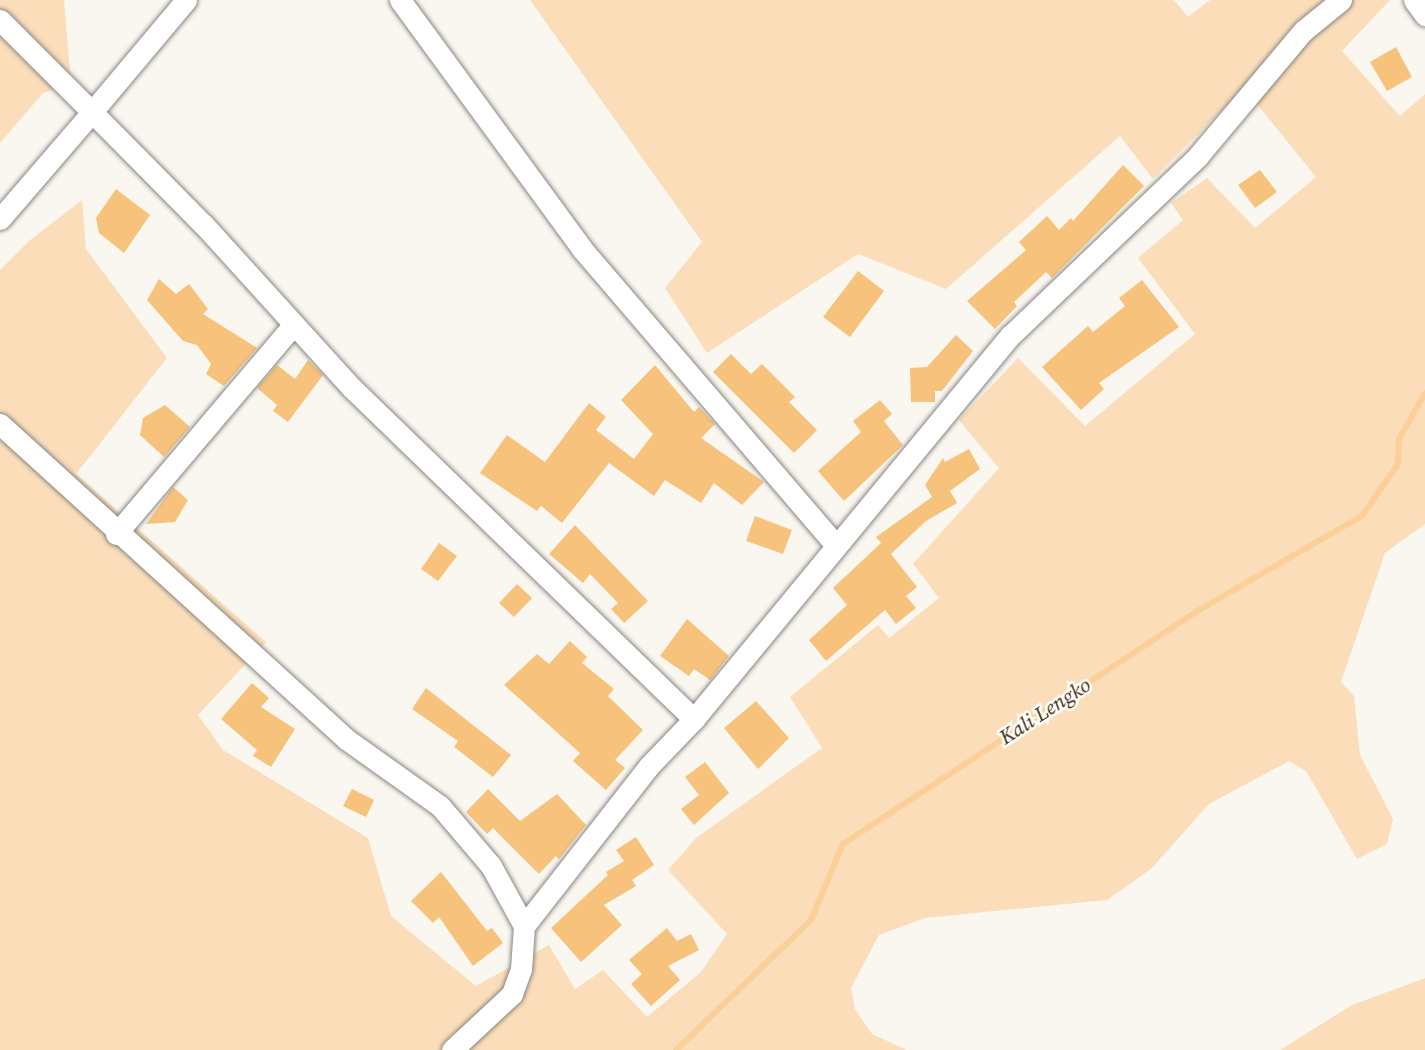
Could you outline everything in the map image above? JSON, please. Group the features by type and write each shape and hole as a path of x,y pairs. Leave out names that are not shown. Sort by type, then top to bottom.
{"street":[{"path":"0,219 186,0"},
{"path":"400,0 582,249 836,545"},
{"path":"524,926 649,766 694,719 1011,335 1198,156 1303,31 1341,0"},
{"path":"1414,0 1425,15"},
{"path":"0,20 92,112 352,388 694,719"},
{"path":"116,534 294,324"},
{"path":"0,424 116,534 345,739 440,806 491,866 524,926 521,969 512,994 452,1050"}],"shaded area":[{"path":"0,0 64,0 71,84 43,93 0,143"},
{"path":"530,0 1174,0 1188,17 1210,0 1390,0 1342,51 1400,116 1425,94 1425,524 1385,553 1341,682 1354,696 1360,755 1393,819 1387,844 1357,859 1306,771 1289,761 1209,804 1151,869 1107,900 925,918 879,935 851,988 855,1009 872,1034 907,1050 0,1050 0,270 29,241 82,200 86,249 167,358 76,474 266,642 198,715 223,750 368,838 391,916 476,986 549,945 575,989 603,970 647,1017 701,972 727,934 668,870 696,838 822,748 790,697 878,625 889,638 939,598 913,564 999,468 959,420 1018,358 1085,426 1195,334 1138,258 1183,220 1171,203 1207,178 1255,228 1316,177 1244,88 1153,179 1120,136 946,289 858,254 707,353 665,288 702,242"},
{"path":"1425,978 1425,1050 1280,1050 1352,1005"}],"building":[{"path":"1396,47 1412,77 1387,91 1370,62"},
{"path":"1123,165 1144,186 1052,278 1046,272 1014,302 1017,306 995,329 967,301 1026,250 1019,242 1047,216 1059,230 1071,218 1073,221"},
{"path":"1260,170 1277,192 1255,208 1238,185"},
{"path":"116,189 150,215 124,253 99,233 96,218"},
{"path":"858,271 884,291 850,337 823,317"},
{"path":"159,279 176,294 189,284 208,309 203,314 257,348 224,386 206,374 211,364 197,345 183,341 147,300"},
{"path":"1142,280 1179,327 1099,383 1104,389 1081,410 1042,367 1088,326 1093,332 1125,306 1119,298"},
{"path":"956,335 973,351 942,391 935,391 935,402 911,402 910,368 927,367"},
{"path":"731,354 751,374 762,364 795,397 789,402 817,430 794,453 713,372"},
{"path":"308,360 323,375 288,422 273,411 277,405 257,388 277,365 295,379"},
{"path":"655,365 694,412 699,407 715,424 701,438 764,482 742,505 714,483 701,503 665,480 654,496 609,463 562,523 541,506 537,511 480,473 507,435 545,462 589,403 606,417 596,430 634,459 653,434 621,400"},
{"path":"880,400 892,414 884,421 903,445 844,501 818,471 861,432 853,421"},
{"path":"165,405 190,427 164,457 140,435 143,418"},
{"path":"969,449 980,469 950,491 957,503 926,521 891,554 917,587 906,596 916,608 896,624 885,610 826,661 809,640 847,605 833,588 881,543 876,537 932,497 925,485 943,458 945,462"},
{"path":"173,487 188,500 175,522 146,524"},
{"path":"755,516 792,530 783,554 746,541"},
{"path":"575,525 648,601 624,623 611,609 618,603 590,574 583,583 549,554"},
{"path":"439,543 457,556 438,581 421,569"},
{"path":"517,584 532,598 514,617 499,603"},
{"path":"687,619 729,656 710,680 694,669 689,676 660,656"},
{"path":"570,641 587,657 582,663 614,689 608,696 643,730 615,760 625,768 606,790 573,761 580,753 504,685 537,654 549,664"},
{"path":"252,683 269,698 261,707 295,729 271,767 253,756 257,750 221,719"},
{"path":"426,688 511,755 493,777 454,747 458,741 412,709"},
{"path":"756,701 789,738 758,769 724,728"},
{"path":"705,762 729,793 694,825 681,809 699,795 685,777"},
{"path":"352,789 374,800 366,817 343,806"},
{"path":"488,789 520,821 557,794 586,825 559,859 556,856 539,874 493,828 487,834 466,812"},
{"path":"636,837 654,865 632,880 636,886 604,905 622,925 581,962 551,928 608,875 606,872 624,861 616,850"},
{"path":"441,872 487,931 492,928 503,943 473,966 439,917 433,923 411,901"},
{"path":"667,928 677,941 691,934 699,950 668,966 680,980 651,1006 631,984 642,974 629,960"}],"waterway":[{"name":"Kali Lengko","path":"676,1050 811,920 843,844 1199,610 1362,516 1398,464 1399,439 1425,393"}]}
